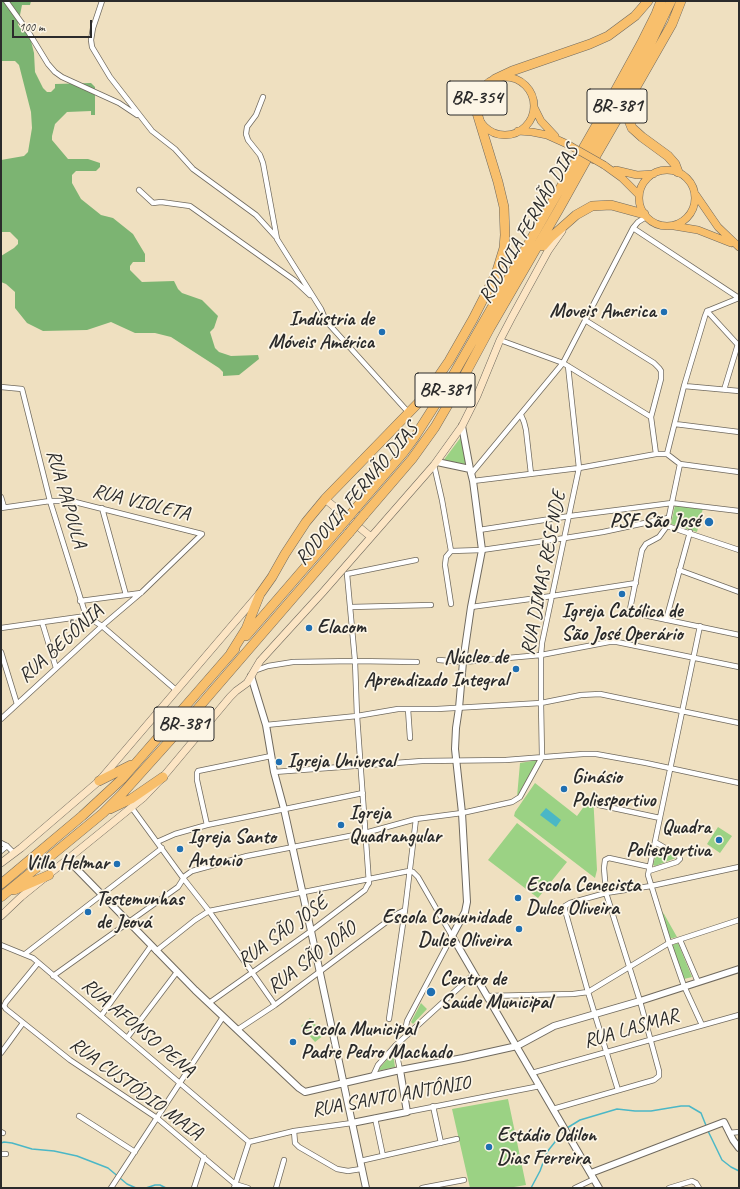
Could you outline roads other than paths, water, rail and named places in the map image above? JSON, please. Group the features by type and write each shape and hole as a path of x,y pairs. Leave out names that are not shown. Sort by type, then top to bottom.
{"highway":[{"path":"495,79 512,71 590,44 608,36 635,16 648,1"},
{"name":"RODOVIA FERNÃO DIAS","path":"2,896 104,812 144,770 412,459 435,427 456,391 629,67 661,1"},
{"name":"RODOVIA FERNÃO DIAS","path":"1,884 97,803 140,760 339,528 414,438 559,209 647,51 671,1"},
{"path":"559,209 588,169 628,101 672,24 681,1"},
{"path":"628,101 628,118 632,128 668,156 678,172"},
{"path":"231,653 246,629 260,594 272,577 284,554 306,522 325,499 409,413 440,375 473,319 496,274 504,248 505,235 502,195 477,113"},
{"path":"473,319 497,287 567,222 585,209 602,205 611,205 622,207 645,216"},
{"path":"99,781 140,760"},
{"path":"104,812 131,799 163,778"},
{"path":"2,896 49,875"}],"main road":[{"name":"BR-354","path":"534,106 529,122 523,129 505,135 495,133 487,129 480,121 476,104 478,96 485,86 495,79 513,79 521,83 528,89 534,106 544,126 560,140 607,167 622,178 639,195"},
{"name":"BR-354","path":"518,131 540,134 560,140"},
{"name":"BR-354","path":"607,167 628,174 653,174 665,170 678,172"},
{"path":"678,172 688,179 695,193 718,227 739,247"},
{"path":"653,174 641,187 639,195 641,208 645,216 659,225 692,229 711,234 739,247"},
{"path":"674,226 688,217 693,210 695,193"},
{"path":"1,916 21,897 132,808 163,778 230,697 236,691 246,686 253,671 436,464 462,426 477,396 500,340 548,251 567,222"},
{"path":"325,499 371,537"},
{"path":"1,863 76,802 99,781 260,594"}],"street":[{"path":"6,1 29,33 48,64 55,72 62,77 132,111 158,136 175,149 193,168 256,215 277,239 321,308 326,321 409,413"},
{"path":"102,1 93,28 91,40 92,47 110,77 147,125"},
{"path":"263,97 256,115 247,127 246,134 248,140 260,155 263,163 277,239"},
{"path":"139,190 153,203 177,203 190,206 294,280 314,298"},
{"path":"470,471 521,415 564,363 633,228 645,216"},
{"path":"633,228 739,298"},
{"path":"667,454 684,386 707,311 739,298"},
{"path":"707,311 738,345 724,390"},
{"path":"585,320 654,363 659,368 661,376 651,417 656,454"},
{"path":"500,340 564,363 651,417"},
{"name":"RUA DIMAS RESENDE","path":"542,756 541,655 579,468 568,366"},
{"path":"684,386 739,392"},
{"name":"RUA PAPOULA","path":"1,387 22,389 50,501 80,601 86,616"},
{"path":"521,415 526,430 531,474"},
{"path":"675,424 739,432"},
{"path":"407,1035 407,1021 466,907 462,812 456,762 456,728 471,607 482,550 473,481 462,426"},
{"path":"473,481 579,468 656,454 667,454 680,464 739,472"},
{"path":"451,551 436,464 470,471"},
{"path":"680,464 667,526 660,537 649,542 644,547 630,607 632,612 638,614 739,635"},
{"path":"1,497 2,508"},
{"name":"RUA VIOLETA","path":"2,508 50,501 71,501 202,534"},
{"path":"480,530 672,502 739,511"},
{"path":"102,508 126,595"},
{"path":"451,604 445,565 446,557 451,551 482,550 565,538 603,532 668,518"},
{"path":"667,526 690,532 739,550"},
{"path":"666,620 690,532"},
{"name":"RUA BEGÔNIA","path":"1,719 102,626 142,592 202,534"},
{"path":"368,880 363,792 356,716 355,661 347,574 416,560"},
{"path":"679,570 739,592"},
{"path":"471,607 552,596 636,582"},
{"path":"80,601 142,592"},
{"path":"351,607 431,606"},
{"path":"1,628 86,616 102,626 176,690"},
{"path":"42,622 56,668"},
{"path":"700,626 649,869 651,886 669,943 684,986 702,1025"},
{"path":"439,660 463,662 541,655 609,642 617,642 739,667"},
{"path":"1,652 17,704"},
{"path":"366,1188 253,671 268,666 293,662 417,662"},
{"path":"266,725 356,716 389,710 459,708 541,703 581,695 600,694 739,723"},
{"path":"408,709 410,738"},
{"path":"274,772 422,761 456,762 506,760 542,756 596,754 739,783"},
{"path":"207,825 197,780 198,771 271,756"},
{"path":"54,976 178,887 183,878 192,871 247,856 365,833 416,819 512,802 519,798 532,777 542,756"},
{"path":"157,842 175,834 207,825 363,792"},
{"path":"599,805 660,818"},
{"path":"132,808 209,911 275,1005"},
{"path":"389,1019 405,910 416,819"},
{"path":"553,1109 657,1078 659,1074 640,1001 606,894 604,868 604,862 607,859 613,858 649,869 677,862 680,858 679,856 655,842"},
{"path":"1,843 7,846 14,853"},
{"path":"1,852 7,846"},
{"path":"25,954 162,848"},
{"path":"68,860 129,921 150,946 208,1003 302,1090 309,1091 400,1070 517,1046 554,1026 640,1001 739,969"},
{"path":"618,1090 566,914 566,905 606,894 739,867"},
{"path":"156,951 195,920 209,911 409,871 413,872 418,877 599,1188"},
{"name":"RUA SÃO JOSÉ","path":"208,1003 311,931 365,890 369,883 368,880"},
{"name":"RUA SÃO JOÃO","path":"237,1030 275,1005 397,914 405,910"},
{"path":"488,996 573,994 588,992 669,943 739,920"},
{"path":"680,940 698,982"},
{"name":"RUA AFONSO PENA","path":"1,946 33,958 249,1142"},
{"path":"101,1016 150,946"},
{"name":"RUA CUSTÓDIO MAIA","path":"38,963 6,1002 5,1007 8,1011 70,1060 157,1118 204,1157 235,1186 248,1188"},
{"path":"127,1038 177,972"},
{"path":"373,1076 378,1065 395,1046 474,974"},
{"name":"RUA LASMAR","path":"532,1073 739,1015"},
{"path":"112,1186 223,1017"},
{"path":"1,1054 24,1024"},
{"path":"395,1046 408,1112"},
{"name":"RUA SANTO ANTÔNIO","path":"249,1142 294,1131 352,1123 540,1086"},
{"path":"434,1106 441,1143"},
{"path":"79,1116 135,1152"},
{"path":"375,1118 383,1156"},
{"path":"575,1188 593,1176 724,1122 739,1148"},
{"path":"294,1131 295,1143 299,1147 337,1169 348,1171 362,1168"},
{"path":"729,1133 739,1132"},
{"path":"360,1161 457,1139"},
{"path":"235,1186 249,1142"},
{"path":"194,1188 204,1157"},
{"path":"276,1188 284,1160"},
{"path":"422,1188 464,1180"},
{"path":"669,1188 690,1181 696,1182 698,1187"}],"water":[{"path":"546,808 561,820 556,827 540,815"}],"waterway":[{"path":"567,1128 580,1120 617,1109 651,1111 681,1106 689,1106 701,1113 707,1128"},
{"path":"531,1188 540,1171 547,1152 555,1142 557,1135 564,1130"},
{"path":"708,1131 722,1160 739,1171"},
{"path":"1,1143 12,1143 32,1149 54,1151 77,1156 108,1168 127,1184 136,1188"},
{"path":"146,1188 155,1185 160,1185 166,1188"}],"place":[{"name":"Moveis America","path":"664,312"},
{"name":"Indústria de Móveis América","path":"382,332"},
{"name":"PSF São José","path":"709,522"},
{"name":"Igreja Católica de São José Operário","path":"622,594"},
{"name":"Elacom","path":"309,628"},
{"name":"Núcleo de Aprendizado Integral","path":"516,669"},
{"name":"Igreja Universal","path":"279,762"},
{"name":"Ginásio Poliesportivo","path":"564,789"},
{"name":"Igreja Quadrangular","path":"341,825"},
{"name":"Quadra Poliesportiva","path":"719,840"},
{"name":"Igreja Santo Antonio","path":"180,849"},
{"name":"Villa Helmar","path":"117,864"},
{"name":"Escola Cenecista Dulce Oliveira","path":"518,898"},
{"name":"Testemunhas de Jeová","path":"88,912"},
{"name":"Escola Comunidade Dulce Oliveira","path":"519,929"},
{"name":"Centro de Saúde Municipal","path":"431,992"},
{"name":"Escola Municipal Padre Pedro Machado","path":"293,1042"},
{"name":"Estádio Odilon Dias Ferreira","path":"489,1147"}]}
